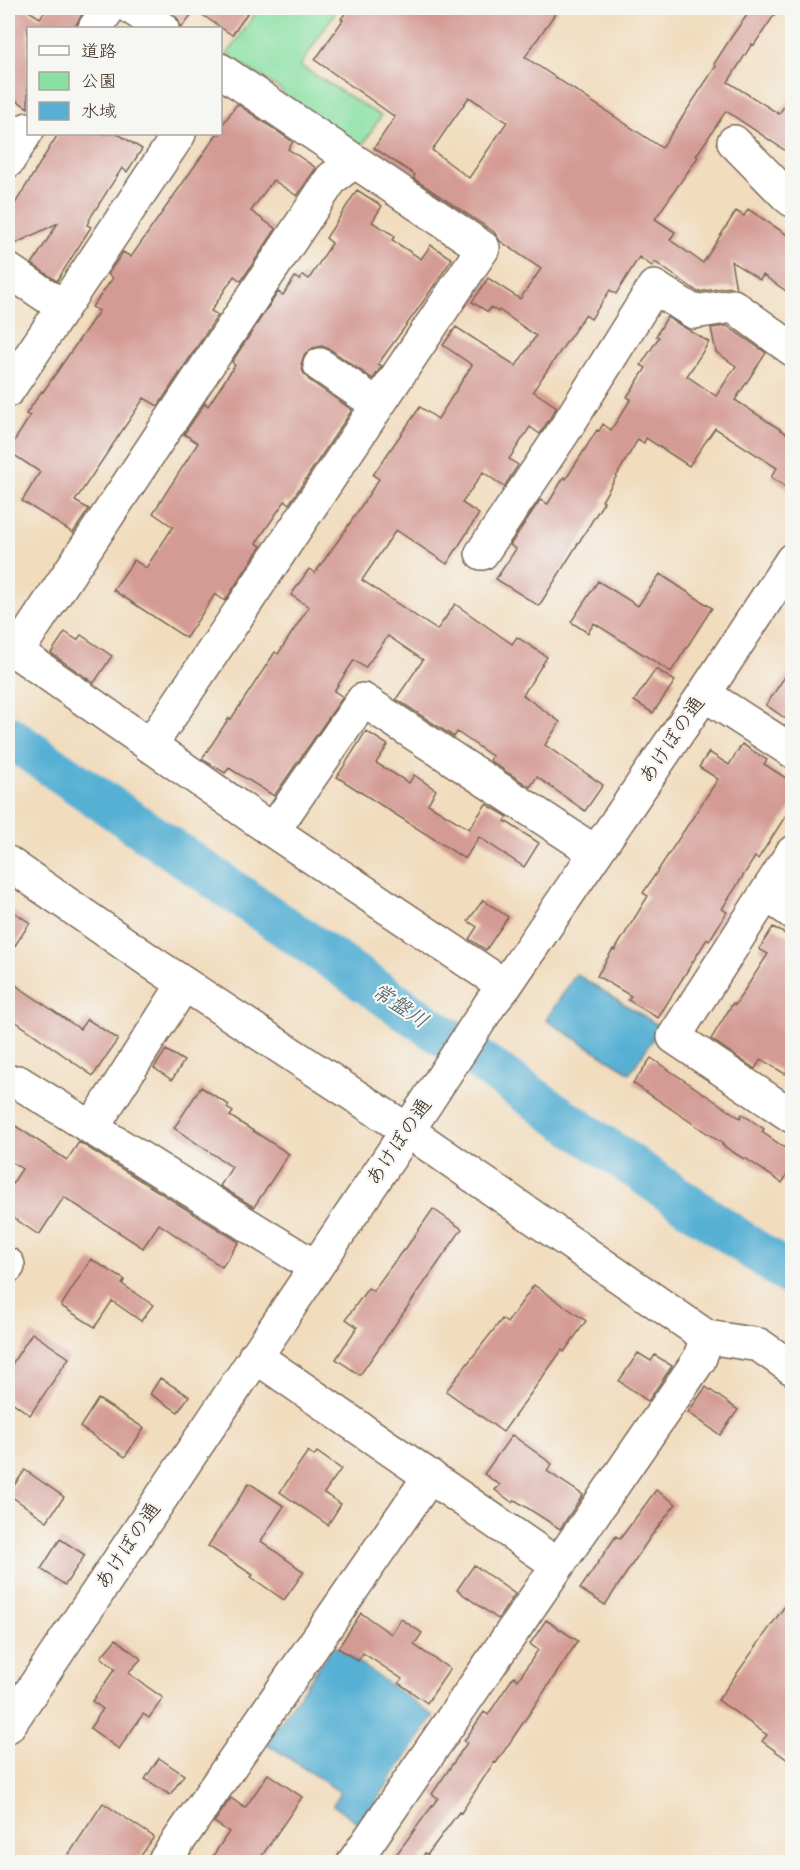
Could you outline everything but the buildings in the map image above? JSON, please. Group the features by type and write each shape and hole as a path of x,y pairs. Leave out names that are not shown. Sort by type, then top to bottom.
{"street":[{"path":"96,27 109,8"},
{"path":"132,8 160,27"},
{"path":"150,746 483,248 222,71"},
{"path":"8,161 27,131"},
{"path":"8,390 177,135"},
{"path":"734,142 792,200"},
{"path":"354,162 332,178 12,649 273,831 498,995"},
{"path":"8,270 63,307"},
{"path":"482,553 564,431 654,287 694,312 733,306 792,349"},
{"path":"320,365 378,405"},
{"name":"あけぼの通","path":"8,1726 792,560"},
{"path":"704,694 792,751"},
{"path":"273,831 363,700 595,852"},
{"path":"789,1106 674,1037 779,903 792,853"},
{"path":"8,863 184,984 407,1130 707,1337 759,1345 792,1368"},
{"path":"92,1128 184,984"},
{"path":"18,1082 315,1267"},
{"path":"354,1863 699,1360 707,1337"},
{"path":"255,1356 558,1565"},
{"path":"164,1863 430,1476"}],"green space":[{"path":"259,8 338,8 300,66 381,116 360,150 288,102 280,89 227,55"}],"water":[{"path":"576,974 661,1027 630,1073 546,1020"},
{"path":"334,1645 434,1716 360,1824 333,1805 340,1792 266,1743"}],"waterway":[{"name":"常盤川","path":"8,736 792,1276"}]}
